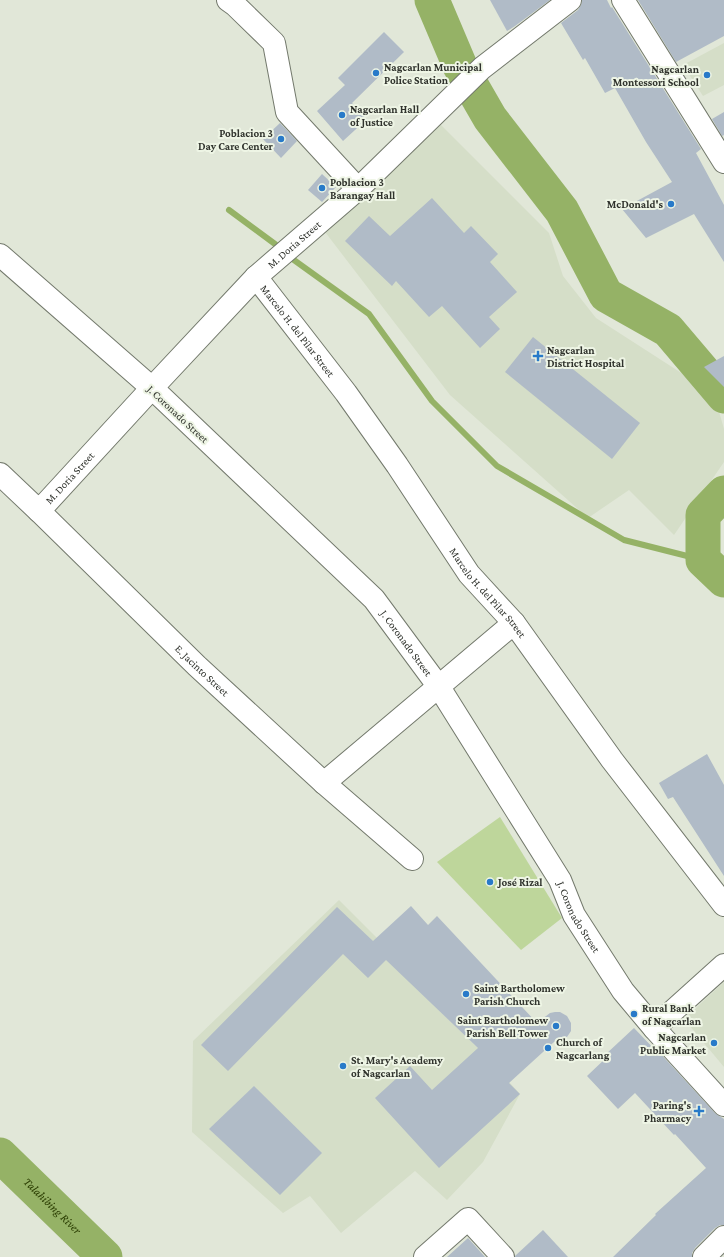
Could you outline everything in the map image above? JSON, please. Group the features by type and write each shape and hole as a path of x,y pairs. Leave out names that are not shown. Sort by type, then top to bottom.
{"street":[{"path":"228,0 274,43 287,112 358,189"},
{"name":"M. Doria Street","path":"39,511 256,277 358,189 482,68 570,0"},
{"path":"623,0 724,162"},
{"name":"J. Coronado Street","path":"0,255 152,388 374,599 439,687 560,880 574,915 624,991 654,1028 724,1105"},
{"name":"Marcelo H. del Pilar Street","path":"256,277 346,393 397,465 468,574 514,623 612,760 724,905"},
{"name":"E. Jacinto Street","path":"0,474 197,666 324,783 412,860"},
{"path":"324,783 514,623"},
{"path":"654,1028 724,965"},
{"path":"425,1257 468,1219 504,1257"},
{"path":"704,1257 724,1237"}],"shaded area":[{"name":"Nagcarlan Montessori School","path":"724,43 724,85 703,96 683,65"},
{"name":"Nagcarlan District Hospital","path":"437,121 549,233 563,276 596,318 714,394 724,429 724,462 674,535 629,490 588,518 450,395 322,228"},
{"name":"St. Mary's Academy of Nagcarlan","path":"339,900 394,955 388,961 478,1048 520,1094 483,1162 447,1200 415,1171 341,1233 310,1196 283,1213 192,1132 193,1041"},
{"name":"Nagcarlan Public Market","path":"724,982 724,1067 684,1019"}],"green space":[{"path":"500,817 562,918 521,950 437,862"}],"building":[{"path":"490,0 550,0 507,31"},
{"path":"582,0 607,0 701,149 696,153 724,205 724,262 694,214 646,238 622,209 672,182 646,142 615,88 605,93 585,58 583,60 561,23 578,10"},
{"path":"638,0 724,0 724,36 676,62"},
{"path":"384,32 404,52 352,103 367,119 343,141 317,111 345,85 338,78"},
{"path":"724,112 724,135 722,136 712,119"},
{"name":"Poblacion 3 Day Care Center","path":"280,123 297,141 281,158 263,139"},
{"name":"Poblacion 3 Barangay Hall","path":"322,174 336,187 322,202 308,190"},
{"path":"432,198 464,233 471,226 498,254 490,262 517,292 489,317 500,329 480,348 442,306 429,317 396,281 392,286 345,241 369,216 390,236"},
{"path":"533,337 640,423 612,459 505,372"},
{"path":"724,356 724,387 704,367"},
{"path":"707,754 724,785 724,876 673,797 668,799 659,783"},
{"path":"411,906 428,925 437,916 537,1023 550,1013 560,1012 567,1016 571,1023 571,1031 567,1037 560,1041 554,1042 509,1083 520,1094 439,1168 375,1098 410,1066 432,1090 478,1048 386,960 368,978 343,954 228,1071 201,1045 337,907 373,941"},
{"path":"634,1028 658,1053 659,1052 715,1113 724,1119 724,1225 720,1225 715,1228 695,1248 692,1253 692,1257 613,1257 656,1215 655,1214 706,1168 635,1093 618,1109 587,1076 607,1057 605,1055"},
{"path":"254,1086 322,1153 280,1195 209,1129"},
{"path":"543,1230 568,1257 515,1257 515,1256"},
{"path":"468,1238 485,1257 447,1257"}],"waterway":[{"path":"432,0 460,66 490,118 562,211 606,295 668,330 724,396"},
{"path":"229,210 275,244"},
{"path":"287,255 369,314 432,401 497,466 624,540 703,560"},
{"path":"724,493 703,515 703,560 724,580"},
{"name":"Talahibing River","path":"0,1155 105,1257"}],"place":[{"name":"Nagcarlan Municipal Police Station","path":"376,73"},
{"name":"Nagcarlan Montessori School","path":"707,75"},
{"name":"Nagcarlan Hall of Justice","path":"342,115"},
{"name":"Poblacion 3 Day Care Center","path":"281,139"},
{"name":"Poblacion 3 Barangay Hall","path":"322,188"},
{"name":"McDonald's","path":"671,204"},
{"name":"Nagcarlan District Hospital","path":"538,356"},
{"name":"José Rizal","path":"490,882"},
{"name":"Saint Bartholomew Parish Church","path":"466,994"},
{"name":"Rural Bank of Nagcarlan","path":"634,1014"},
{"name":"Saint Bartholomew Parish Bell Tower","path":"556,1026"},
{"name":"Nagcarlan Public Market","path":"714,1043"},
{"name":"Church of Nagcarlang","path":"548,1048"},
{"name":"St. Mary's Academy of Nagcarlan","path":"343,1066"},
{"name":"Paring's Pharmacy","path":"699,1111"}]}
